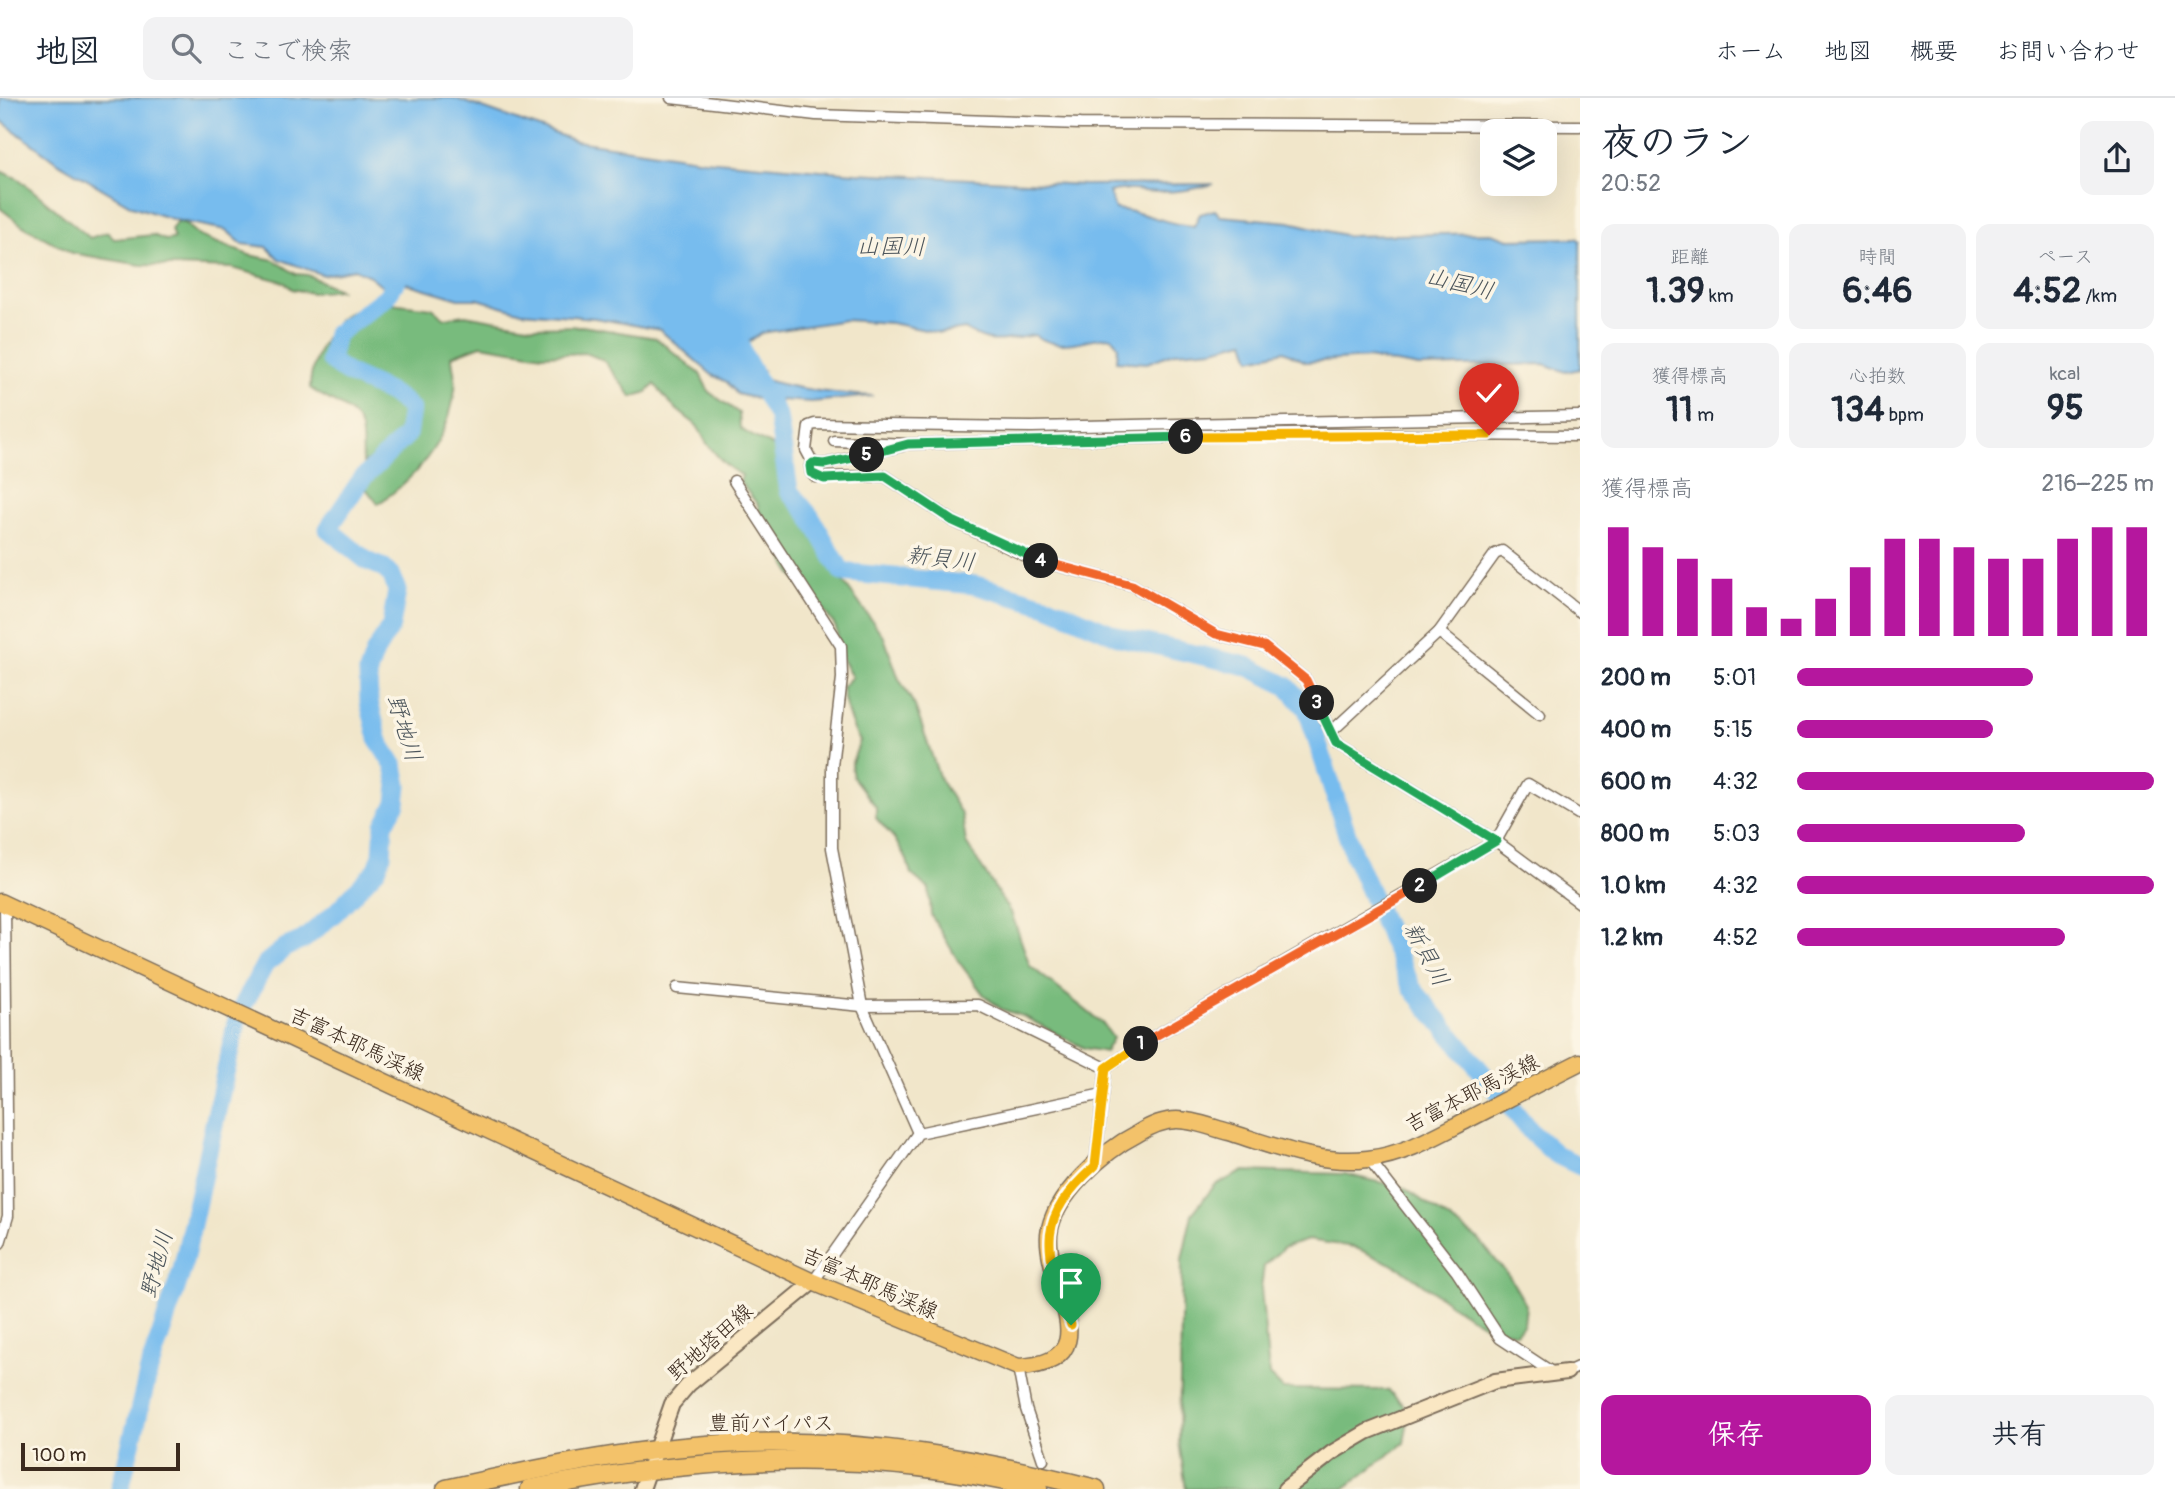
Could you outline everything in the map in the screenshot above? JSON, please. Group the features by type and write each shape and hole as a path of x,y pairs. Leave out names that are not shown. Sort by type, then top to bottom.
{"highway":[{"name":"豊前バイパス","path":"446,1489 743,1443 862,1446 931,1453 1012,1468 1096,1489"},
{"name":"豊前バイパス","path":"530,1489 651,1459 861,1463 928,1468 1038,1489"}],"main road":[{"name":"吉富本耶馬渓線","path":"3,904 246,1015 813,1282 1018,1367 1036,1366 1051,1360 1066,1345 1071,1325 1050,1261 1049,1234 1054,1213 1075,1183 1134,1135 1177,1120 1204,1125 1303,1155 1369,1159 1413,1147 1580,1062"}],"street":[{"path":"671,98 816,115 1080,124 1580,126"},
{"path":"813,463 806,450 809,426 815,424 1032,427 1580,416"},
{"path":"834,441 908,444 1308,434 1580,436"},
{"path":"813,463 824,464 908,444"},
{"path":"813,463 810,466 811,473 824,479 885,476 953,521 1032,559 1132,585 1216,634 1264,646 1306,680 1336,743 1496,841 1580,903"},
{"path":"734,481 841,646 842,678 832,766 832,848 862,1006 918,1133"},
{"path":"1331,732 1439,632 1495,554 1502,551 1580,612"},
{"path":"1439,632 1540,714"},
{"path":"1095,1166 1106,1068 1141,1044 1496,841 1528,785 1580,815"},
{"path":"0,1243 8,1216 3,904"},
{"path":"677,988 862,1006 978,1005 1106,1068"},
{"path":"813,1282 918,1133 1103,1094"},
{"path":"1369,1159 1457,1272 1500,1338 1570,1372"},
{"name":"野地塔田線","path":"642,1489 672,1404 689,1384 813,1282"},
{"path":"1018,1367 1026,1409 1043,1460"},
{"path":"1285,1489 1333,1452 1367,1432 1495,1381 1570,1372"}],"green space":[{"path":"0,171 19,179 90,238 108,232 114,239 153,235 165,240 174,239 171,230 176,222 184,223 199,236 249,255 274,260 296,274 308,275 339,290 311,293 292,289 284,282 232,268 141,265 72,253 23,226 0,208"},
{"path":"382,302 432,308 445,318 465,315 533,327 582,326 656,338 700,374 709,392 739,413 740,428 781,453 785,460 785,470 781,482 787,496 804,515 842,580 884,637 899,679 915,706 940,779 962,815 966,843 1012,915 1030,966 1102,1023 1113,1038 1105,1052 1084,1048 1025,1017 1001,1009 984,995 959,962 931,915 929,889 911,874 907,860 894,838 876,818 876,807 853,777 851,765 860,741 844,700 842,687 852,677 839,651 835,626 786,564 780,541 761,521 758,505 740,482 742,475 720,459 696,425 673,406 655,384 647,392 632,397 603,360 586,353 543,355 481,345 452,356 455,389 452,407 439,440 406,481 378,504 364,486 372,459 363,463 359,424 350,412 310,388 320,348 338,321 353,310"},
{"path":"1244,1171 1345,1174 1404,1188 1479,1240 1509,1276 1526,1305 1524,1324 1516,1333 1490,1328 1460,1311 1402,1269 1354,1247 1308,1240 1283,1248 1264,1266 1261,1288 1269,1375 1283,1389 1388,1390 1404,1406 1407,1426 1404,1443 1344,1489 1186,1489 1179,1442 1182,1259 1192,1214 1215,1185"}],"water":[{"name":"山国川","path":"0,98 454,98 576,141 704,160 855,173 1084,185 1214,184 1173,191 1109,192 1115,209 1183,225 1194,226 1200,214 1215,210 1220,216 1290,222 1348,236 1491,233 1509,239 1577,238 1580,241 1580,369 1566,372 1544,364 1419,367 1368,358 1306,362 1284,351 1251,359 1245,341 1213,349 1176,352 1147,363 1117,361 1118,346 1112,337 1064,344 1045,341 1035,335 999,341 983,339 965,329 940,333 891,323 845,320 761,333 745,345 739,356 762,370 746,373 809,390 873,396 811,402 780,400 782,427 776,428 766,401 737,394 727,382 712,375 660,330 595,318 522,312 478,299 459,299 402,282 391,293 370,276 354,269 323,275 279,259 267,247 242,244 226,230 175,220 132,206 57,162 0,120"}],"waterway":[{"name":"野地川","path":"120,1489 149,1370 182,1270 238,1015 265,964 286,947 303,940 336,912 377,869 382,855 384,825 396,803 398,785 394,766 379,742 369,702 368,672 375,652 391,626 397,591 392,576 382,567 367,561 328,529 361,480 407,435 411,409 392,394 339,368 330,360 336,334 386,297 402,272"},
{"name":"新貝川","path":"734,325 743,354 778,417 789,491 810,516 842,572 975,585 1048,606 1120,637 1247,666 1287,686 1307,709 1353,853 1412,988 1533,1134 1555,1154 1580,1166"}],"route":[{"path":"1071,1325 1050,1261 1049,1234 1054,1213 1075,1183 1095,1166 1106,1068 1141,1044 1496,841 1336,743 1306,680 1264,646 1216,634 1132,585 1032,559 953,521 885,476 824,479 815,477 810,466 813,463 824,464 908,444 1308,434 1489,435"}]}
